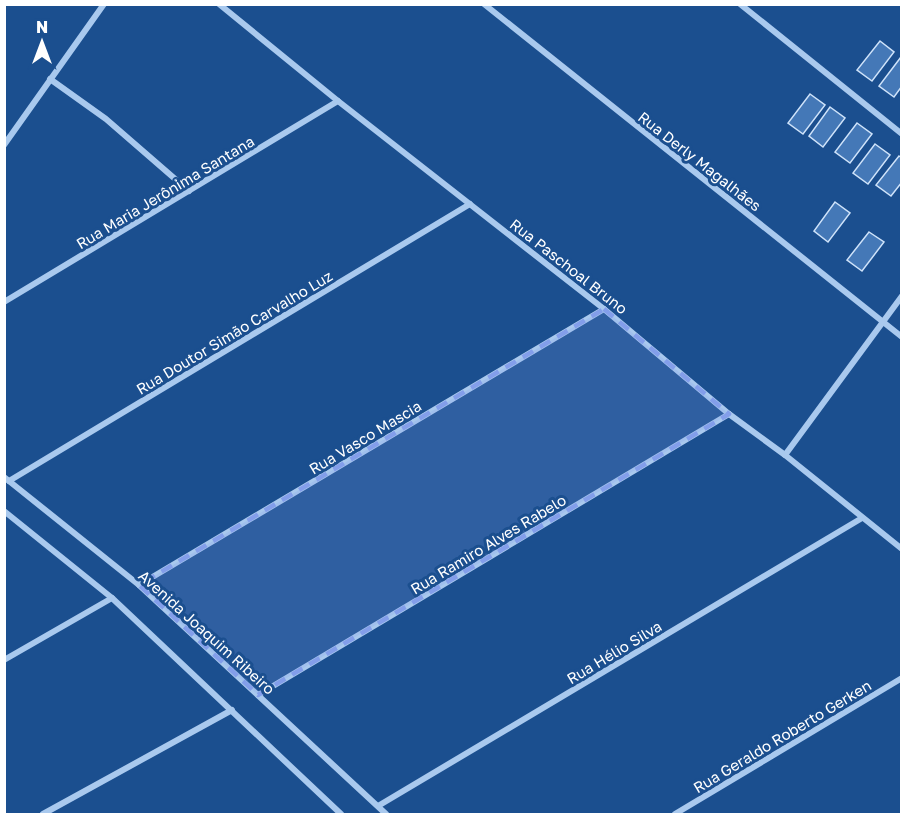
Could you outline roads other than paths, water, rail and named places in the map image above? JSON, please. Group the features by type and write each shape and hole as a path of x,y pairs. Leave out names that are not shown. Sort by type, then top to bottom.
{"street":[{"path":"4,145 104,4"},
{"name":"Rua Paschoal Bruno","path":"219,4 338,101 604,309 729,414 785,454 902,549"},
{"name":"Rua Derly Magalhães","path":"484,4 902,337"},
{"path":"740,4 902,134"},
{"path":"50,79 106,119 189,191"},
{"name":"Rua Maria Jerônima Santana","path":"4,302 338,101"},
{"name":"Rua Doutor Simão Carvalho Luz","path":"7,479 470,204"},
{"path":"785,454 902,296"},
{"name":"Rua Vasco Mascia","path":"139,585 604,309"},
{"name":"Rua Ramiro Alves Rabelo","path":"258,695 729,414"},
{"name":"Avenida Joaquim Ribeiro","path":"7,479 139,585 386,814"},
{"path":"4,511 112,598 341,814"},
{"name":"Rua Hélio Silva","path":"378,806 862,518"},
{"path":"4,660 112,598"},
{"name":"Rua Geraldo Roberto Gerken","path":"675,814 902,678"},
{"path":"43,814 232,710"}]}
